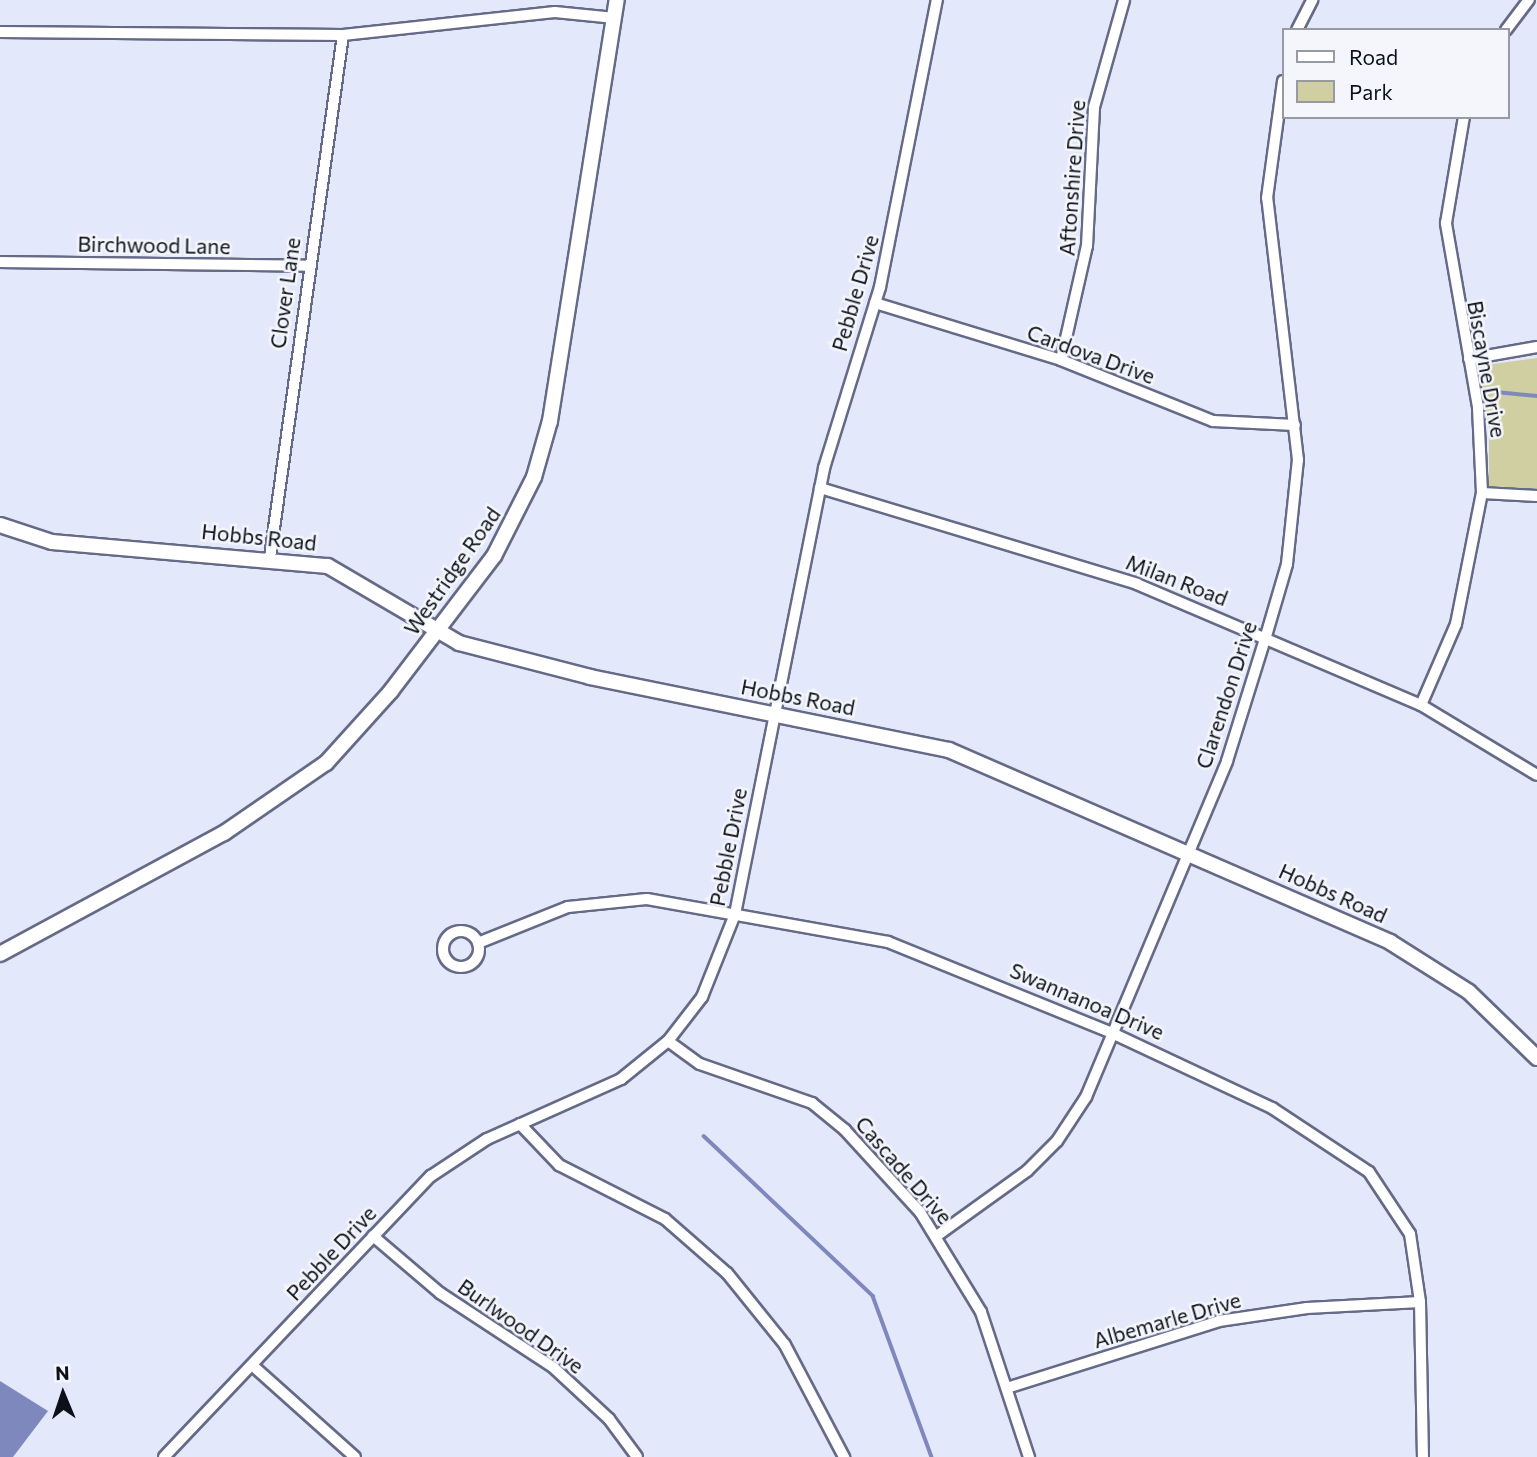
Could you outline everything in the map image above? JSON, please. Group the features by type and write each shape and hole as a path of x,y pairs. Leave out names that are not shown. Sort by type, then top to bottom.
{"street":[{"name":"Westridge Road","path":"0,954 225,833 300,783 369,719 494,556 538,466 617,0"},
{"name":"Pebble Drive","path":"164,1457 431,1176 520,1124 621,1079 668,1041 702,997 735,914 820,488 839,407 875,303 937,0"},
{"name":"Aftonshire Drive","path":"1061,360 1087,246 1094,107 1124,0"},
{"path":"1298,28 1312,0"},
{"path":"1508,28 1529,0"},
{"path":"0,32 343,35 555,12 615,18"},
{"name":"Clover Lane","path":"270,557 307,266 343,35"},
{"name":"Clarendon Drive","path":"937,1235 1057,1141 1086,1097 1227,761 1266,636 1287,564 1298,460 1267,198 1282,88"},
{"name":"Biscayne Drive","path":"1421,705 1456,624 1482,493 1469,359 1446,223 1464,119"},
{"name":"Birchwood Lane","path":"0,262 307,266"},
{"name":"Cardova Drive","path":"875,303 1061,360 1213,421 1258,428 1294,425"},
{"path":"1469,359 1537,347"},
{"name":"Milan Road","path":"820,488 1137,583 1266,636 1421,705 1537,775"},
{"path":"1482,493 1537,496"},
{"name":"Hobbs Road","path":"0,525 52,542 270,557 350,574 437,631 565,671 948,750 1188,851 1431,964 1537,1058"},
{"name":"Swannanoa Drive","path":"478,943 545,914 606,900 647,899 735,914 929,955 1112,1032 1240,1091 1361,1165 1410,1234 1420,1301 1423,1457"},
{"name":"Cascade Drive","path":"668,1041 700,1064 812,1103 867,1153 937,1235 981,1312 1010,1387 1029,1457"},
{"path":"520,1124 559,1165 665,1219 727,1273 785,1345 844,1457"},
{"name":"Burlwood Drive","path":"373,1236 440,1293 554,1368 608,1419 637,1457"},
{"name":"Albemarle Drive","path":"1010,1387 1219,1321 1307,1308 1420,1301"},
{"path":"252,1365 355,1457"}],"green space":[{"path":"1537,358 1537,489 1489,486 1489,428 1478,366"}],"water":[{"path":"0,1381 48,1411 13,1457 0,1457"}],"waterway":[{"path":"1496,392 1537,396"},
{"path":"704,1136 873,1296 932,1457"}]}
